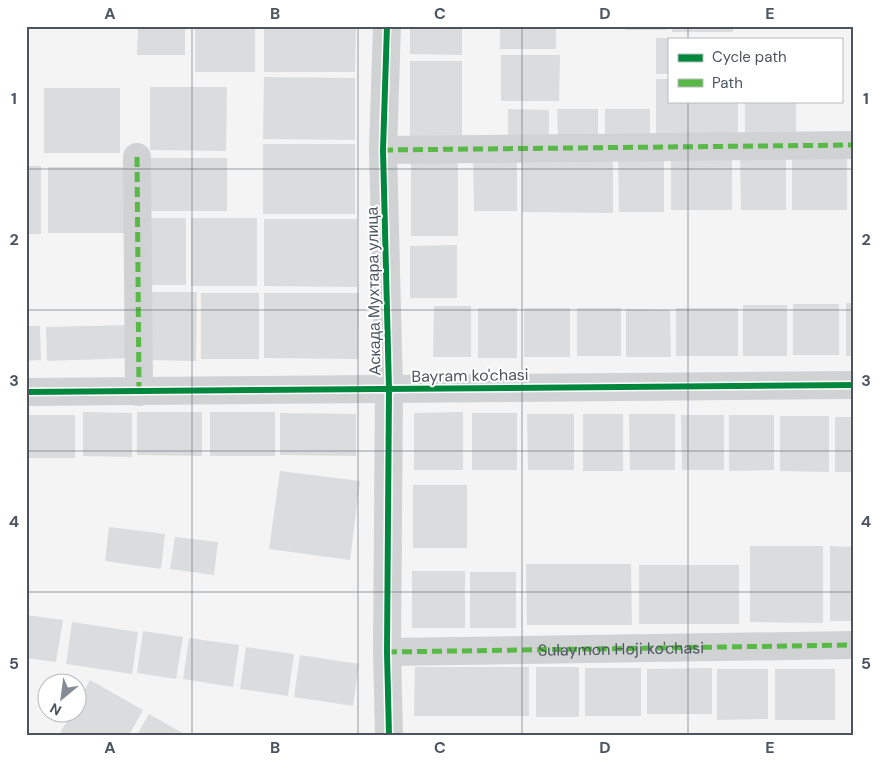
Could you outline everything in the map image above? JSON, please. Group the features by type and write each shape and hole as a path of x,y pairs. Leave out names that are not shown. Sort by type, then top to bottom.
{"street":[{"name":"Аскада Мухтара улица","path":"387,26 383,150 389,389 387,652 389,735"},
{"path":"383,150 854,145"},
{"path":"137,157 139,392"},
{"name":"Bayram ko'chasi","path":"26,392 854,385"},
{"name":"Sulaymon Hoji ko'chasi","path":"387,652 854,645"}],"building":[{"path":"138,26 185,26 185,55 137,55"},
{"path":"195,26 255,26 255,72 195,72"},
{"path":"264,26 356,26 355,72 264,72"},
{"path":"410,26 462,26 462,55 410,54"},
{"path":"500,26 556,26 556,49 500,49"},
{"path":"562,26 619,26 619,29 562,29"},
{"path":"625,26 667,26 667,30 625,30"},
{"path":"672,26 733,26 733,32 672,32"},
{"path":"656,38 668,38 668,74 656,74"},
{"path":"501,55 560,55 559,101 501,101"},
{"path":"410,61 462,61 462,141 410,141"},
{"path":"264,77 355,78 355,140 263,139"},
{"path":"656,79 668,79 668,102 738,102 738,138 656,138"},
{"path":"150,87 227,87 226,151 150,150"},
{"path":"44,88 120,88 120,153 44,153"},
{"path":"745,102 796,102 796,135 745,135"},
{"path":"508,109 549,110 549,141 508,141"},
{"path":"557,109 598,109 598,140 558,139"},
{"path":"605,109 650,109 650,140 605,140"},
{"path":"263,144 355,144 355,214 263,214"},
{"path":"740,151 786,151 786,210 741,210"},
{"path":"792,151 847,151 847,210 792,210"},
{"path":"473,152 517,152 517,211 474,211"},
{"path":"522,152 613,152 613,213 522,212"},
{"path":"618,152 664,152 664,212 619,212"},
{"path":"671,152 732,152 732,210 671,210"},
{"path":"149,158 227,158 227,211 149,211"},
{"path":"411,160 458,160 458,236 411,236"},
{"path":"26,166 41,166 41,234 26,234"},
{"path":"48,167 129,167 129,233 48,233"},
{"path":"143,218 186,218 186,285 143,285"},
{"path":"191,218 257,218 257,286 191,286"},
{"path":"264,219 357,219 357,287 264,286"},
{"path":"457,245 457,298 410,298 410,246"},
{"path":"146,292 197,292 196,361 146,360"},
{"path":"201,293 259,293 259,359 201,359"},
{"path":"264,293 359,293 358,359 264,358"},
{"path":"846,303 854,303 854,356 846,356"},
{"path":"793,304 839,304 839,355 793,355"},
{"path":"743,305 787,305 787,356 743,356"},
{"path":"434,306 471,306 471,357 433,357"},
{"path":"478,308 517,308 517,358 478,358"},
{"path":"524,308 570,308 570,357 524,357"},
{"path":"577,308 621,308 621,356 577,356"},
{"path":"676,308 738,308 738,356 676,356"},
{"path":"626,309 670,310 671,357 626,357"},
{"path":"131,325 132,358 47,361 46,327"},
{"path":"26,326 40,326 41,360 26,361"},
{"path":"83,412 132,413 132,457 83,456"},
{"path":"137,412 202,412 202,456 137,455"},
{"path":"210,412 275,412 275,456 210,456"},
{"path":"463,412 463,470 414,470 414,413"},
{"path":"280,413 356,414 356,456 280,455"},
{"path":"472,413 517,413 517,470 472,470"},
{"path":"527,414 574,414 574,470 528,470"},
{"path":"583,414 623,414 623,471 583,471"},
{"path":"629,414 675,414 675,470 630,470"},
{"path":"26,415 75,415 75,458 26,458"},
{"path":"681,415 724,415 724,470 682,470"},
{"path":"729,415 774,415 774,470 729,471"},
{"path":"780,416 829,416 829,472 780,471"},
{"path":"835,417 854,417 854,472 835,472"},
{"path":"280,471 360,481 350,560 269,549"},
{"path":"413,485 467,485 467,548 413,548"},
{"path":"109,527 165,534 161,569 105,561"},
{"path":"175,537 218,542 214,575 170,569"},
{"path":"750,546 823,546 823,623 750,622"},
{"path":"830,546 854,547 854,621 830,621"},
{"path":"526,564 631,564 632,625 527,625"},
{"path":"639,565 739,565 739,624 639,624"},
{"path":"412,571 465,571 465,628 412,628"},
{"path":"470,572 516,572 516,628 470,628"},
{"path":"26,615 63,620 56,662 26,658"},
{"path":"72,622 138,632 132,674 66,664"},
{"path":"143,631 183,637 176,679 137,673"},
{"path":"189,638 239,645 233,687 183,679"},
{"path":"246,647 294,654 288,696 240,689"},
{"path":"300,655 359,664 353,706 294,697"},
{"path":"415,667 529,667 529,716 414,716"},
{"path":"536,667 579,667 579,717 536,717"},
{"path":"585,668 641,668 641,716 585,716"},
{"path":"712,668 712,714 647,714 647,669"},
{"path":"717,669 768,669 768,719 717,720"},
{"path":"775,669 835,669 835,720 775,720"},
{"path":"90,680 143,710 129,735 60,733 65,724 88,724 88,684"},
{"path":"149,714 186,735 137,735"}],"marked path":[{"path":"383,150 854,145"},
{"path":"137,157 139,392"},
{"path":"387,652 854,645"}],"cycle path":[{"path":"387,26 383,150 389,389 387,652 389,735"},
{"path":"26,392 854,385"}]}
